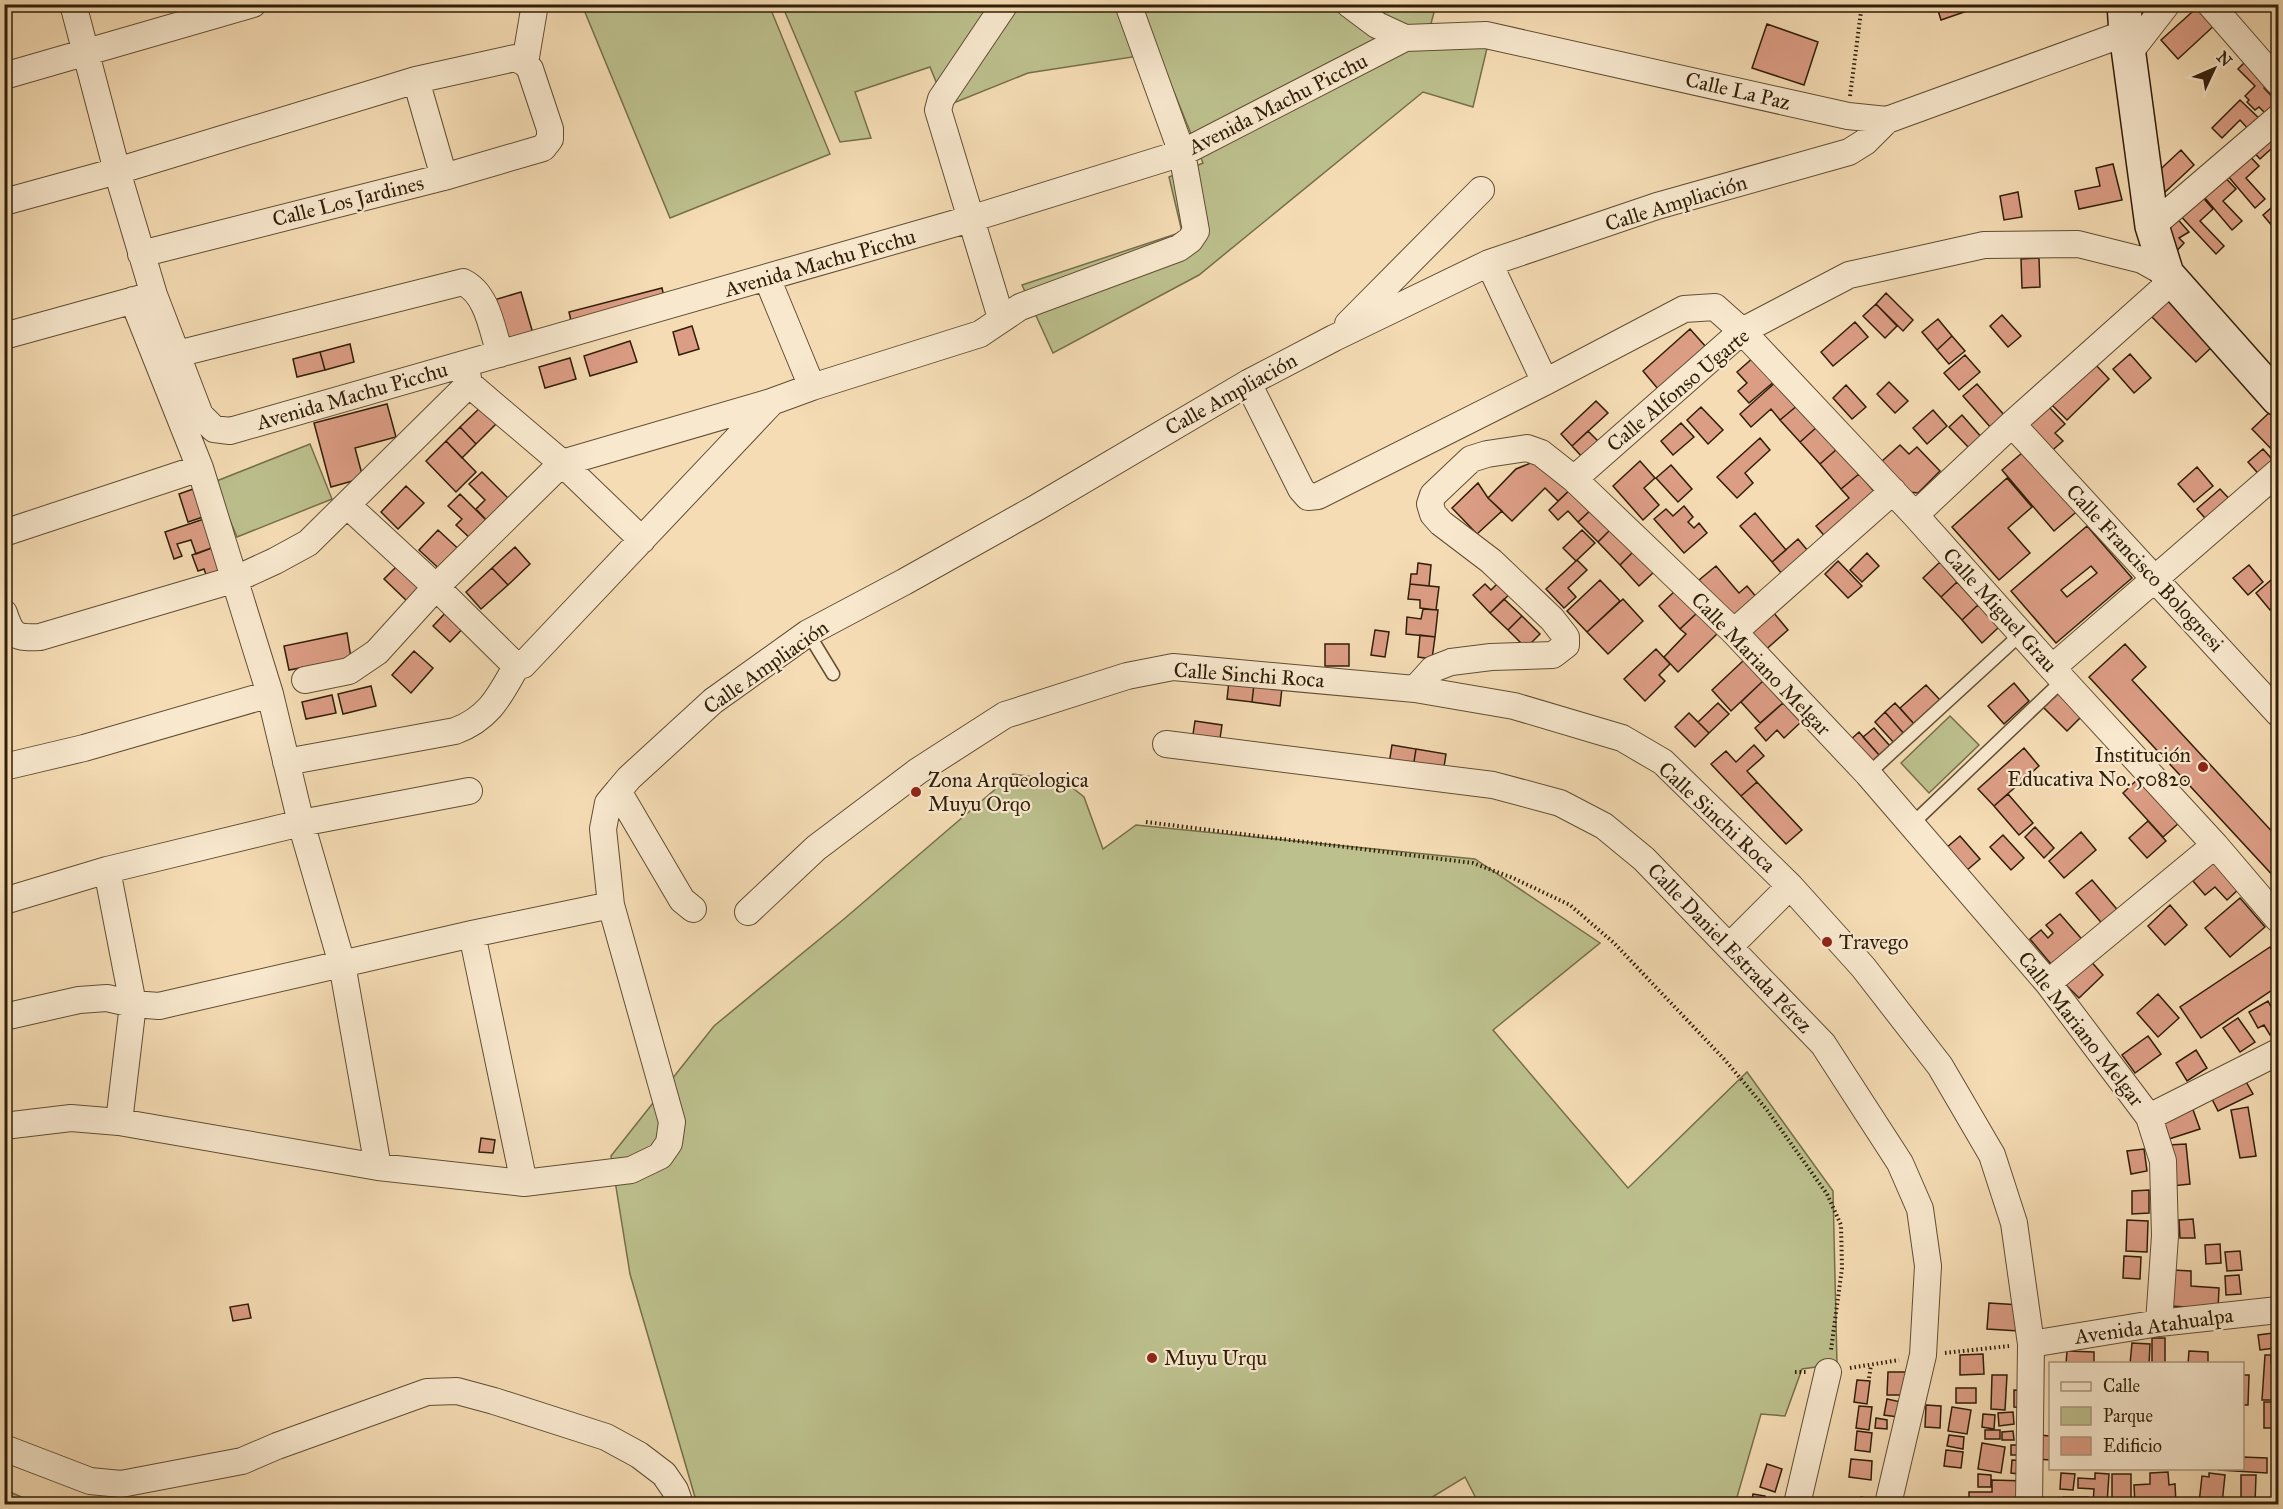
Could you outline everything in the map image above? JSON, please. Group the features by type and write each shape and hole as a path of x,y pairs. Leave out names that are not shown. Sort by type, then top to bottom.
{"street":[{"path":"73,4 141,254 143,298 236,579 270,694 301,823 342,964 378,1167"},
{"path":"4,76 253,4"},
{"path":"4,202 117,171 416,80 515,58 525,63 535,4"},
{"path":"1001,318 938,110 941,99 1005,4"},
{"path":"305,680 349,671 377,652 436,586 562,463 771,402 980,334 1020,307 1179,248 1190,240 1196,231 1182,153 1128,4"},
{"name":"Calle La Paz","path":"1349,4 1377,25 1405,38 1486,35 1848,116 1887,120 2126,30"},
{"path":"2167,4 2126,30 2152,226 2170,277 2278,396"},
{"path":"2210,4 2278,82"},
{"name":"Avenida Machu Picchu","path":"177,354 200,415 214,429 230,431 467,374 500,354 970,219 1182,153 1405,38"},
{"name":"Calle Los Jardines","path":"141,254 444,177 543,148 550,139 550,129 530,69 525,63"},
{"path":"416,80 444,177"},
{"path":"2152,226 2278,118"},
{"name":"Calle Ampliación","path":"623,785 713,701 808,633 1036,508 1248,383 1334,338 1489,263 1657,206 1850,152 1865,142 1887,120"},
{"path":"1334,338 1481,190"},
{"name":"Calle Alfonso Ugarte","path":"1574,479 1742,332 1849,274 1984,245 2078,244 2142,260 2170,277"},
{"path":"1248,383 1300,489 1308,496 1318,496 1545,382 1489,263"},
{"path":"1915,515 2170,277"},
{"path":"767,278 812,387"},
{"path":"143,298 177,354 463,282 474,287 482,297 500,354"},
{"path":"4,336 143,298"},
{"name":"Calle Miguel Grau","path":"1545,382 1684,309 1715,307 1742,332 1893,491 2057,674 2215,845 2278,919"},
{"path":"4,613 9,629 14,634 21,638 40,637 236,579 275,561 308,543 467,374 642,540"},
{"path":"346,505 436,586 517,665 523,665 771,402"},
{"name":"Calle Francisco Bolognesi","path":"2012,424 2278,713"},
{"name":"Calle Mariano Melgar","path":"1415,689 1433,669 1451,662 1491,657 1553,655 1566,645 1566,638 1552,619 1491,561 1441,523 1433,514 1430,504 1433,495 1471,459 1520,448 1541,453 1574,479 1734,632 1868,774 2048,983 2149,1117 2163,1161 2165,1236 2159,1323"},
{"path":"4,533 200,468"},
{"path":"2057,674 2154,579 2278,472"},
{"path":"1734,632 1893,491"},
{"path":"286,762 455,731 472,724 485,714 496,700 517,665"},
{"name":"Calle Sinchi Roca","path":"748,912 816,848 918,771 1005,715 1127,676 1173,667 1415,689 1514,706 1622,738 1663,762 1790,886 1863,967 1940,1066 1992,1155 2014,1223 2031,1344 2029,1504"},
{"path":"4,767 84,748 270,694"},
{"name":"Calle Daniel Estrada Pérez","path":"1166,744 1493,785 1560,803 1604,826 1644,859 1730,946 1823,1044 1900,1163 1920,1209 1928,1266 1923,1355 1888,1504"},
{"path":"4,1126 71,1118 119,1122 378,1167 524,1183 631,1170 660,1156 669,1143 672,1122 611,905 603,829 608,803 623,785 682,900 693,909"},
{"path":"4,901 106,870 301,823 469,791"},
{"path":"2048,983 2215,845"},
{"path":"106,870 133,1004 119,1122"},
{"path":"1730,946 1790,886"},
{"path":"4,1017 79,1000 107,998 133,1004 159,1006 472,934 611,905"},
{"path":"472,934 524,1183"},
{"path":"2149,1117 2278,1052"},
{"name":"Avenida Atahualpa","path":"2031,1344 2159,1323 2278,1310"},
{"path":"1797,1504 1828,1372"},
{"path":"4,1448 90,1481 121,1484 242,1461 427,1392 457,1391 606,1437 639,1455 664,1474 675,1490 680,1504"}],"lane":[{"path":"808,633 832,674"},
{"path":"1868,774 2021,634"},
{"path":"1912,824 2057,674"}],"path":[{"path":"1848,116 1862,4"},
{"path":"1146,822 1473,863 1513,878 1570,905 1614,943 1725,1060 1767,1110 1827,1194 1841,1225 1842,1268 1828,1372 1923,1355 2031,1344"},
{"path":"1869,1378 1870,1365"}],"green space":[{"path":"582,5 769,5 830,154 670,218"},
{"path":"782,5 1436,5 1429,31 1488,44 1473,107 1423,92 1199,275 1053,353 1022,285 1182,232 1169,177 1203,163 1158,53 1028,73 946,106 930,67 855,92 871,138 840,142"},
{"path":"310,444 332,499 237,537 214,482"},
{"path":"1950,716 1979,745 1929,793 1901,763"},
{"path":"1013,774 1064,781 1084,797 1103,849 1136,825 1475,859 1600,943 1493,1030 1628,1188 1747,1072 1833,1191 1837,1364 1802,1369 1785,1416 1761,1414 1735,1504 1479,1504 1465,1477 1421,1504 697,1504 630,1274 611,1156 714,1026 844,919"},
{"path":"5,1490 38,1504 5,1504"}],"building":[{"path":"1936,4 1968,4 1970,10 1941,20"},
{"path":"2201,4 2218,22 2178,59 2161,40"},
{"path":"1767,24 1818,42 1804,85 1752,68"},
{"path":"2251,56 2273,79 2264,88 2278,103 2278,112 2271,119 2259,107 2255,110 2247,102 2249,100 2245,96 2255,86 2238,69"},
{"path":"2240,100 2263,122 2252,133 2240,120 2222,138 2212,128"},
{"path":"2278,133 2278,157 2271,149 2260,159 2248,146"},
{"path":"2243,149 2259,166 2246,178 2265,199 2255,208 2222,169"},
{"path":"2181,150 2194,165 2164,193 2150,179"},
{"path":"2113,164 2122,200 2079,209 2075,191 2100,186 2096,168"},
{"path":"2220,172 2236,189 2223,201 2242,221 2232,230 2199,191"},
{"path":"2018,192 2022,217 2004,220 2000,196"},
{"path":"2198,192 2213,209 2200,221 2224,246 2216,254 2176,211"},
{"path":"2278,202 2278,233 2263,215"},
{"path":"2174,215 2189,232 2179,238 2184,243 2171,257 2160,229"},
{"path":"2039,258 2040,287 2022,288 2021,259"},
{"path":"662,288 666,306 573,330 569,312"},
{"path":"521,292 534,337 507,345 494,300"},
{"path":"1886,293 1913,320 1903,331 1876,304"},
{"path":"2169,300 2214,345 2196,362 2152,317"},
{"path":"1876,304 1897,326 1885,338 1863,316"},
{"path":"2002,315 2021,336 2008,347 1990,326"},
{"path":"1938,319 1952,336 1937,350 1922,332"},
{"path":"1855,322 1868,337 1833,366 1821,352"},
{"path":"692,326 699,349 679,355 673,332"},
{"path":"1690,329 1706,347 1658,389 1643,371"},
{"path":"1952,336 1965,351 1949,364 1937,350"},
{"path":"630,341 637,362 590,376 584,356"},
{"path":"350,344 354,362 325,370 320,352"},
{"path":"320,352 325,370 297,377 293,359"},
{"path":"2130,354 2151,378 2134,393 2113,369"},
{"path":"1965,355 1980,372 1959,390 1944,373"},
{"path":"1755,356 1776,380 1749,403 1738,391 1747,383 1737,372"},
{"path":"570,358 576,379 545,388 539,367"},
{"path":"2094,363 2109,379 2067,420 2051,404"},
{"path":"1777,381 1798,405 1780,420 1771,409 1751,427 1740,414"},
{"path":"1889,382 1908,401 1895,413 1877,394"},
{"path":"1977,384 2005,416 1991,428 1963,396"},
{"path":"1846,385 1866,407 1852,419 1833,398"},
{"path":"1596,401 1608,413 1572,446 1561,434"},
{"path":"2045,403 2065,424 2055,433 2063,441 2048,454 2019,421"},
{"path":"387,404 396,437 355,448 363,478 331,487 314,423"},
{"path":"484,404 500,420 476,444 460,427"},
{"path":"1798,405 1817,427 1800,442 1780,420"},
{"path":"1701,407 1723,430 1708,444 1687,420"},
{"path":"1933,410 1947,426 1927,444 1913,428"},
{"path":"2271,411 2278,419 2278,456 2252,429"},
{"path":"1962,415 1983,439 1971,450 1949,427"},
{"path":"1681,423 1694,437 1673,455 1661,441"},
{"path":"460,427 476,444 462,458 446,441"},
{"path":"1817,427 1837,449 1820,464 1800,442"},
{"path":"1588,431 1599,442 1583,458 1572,446"},
{"path":"1760,438 1770,450 1745,473 1753,483 1737,498 1717,477"},
{"path":"446,441 476,472 456,492 426,461"},
{"path":"1900,445 1909,454 1917,447 1940,471 1918,493 1909,492 1881,462"},
{"path":"2029,447 2081,508 2054,531 2002,470"},
{"path":"1837,449 1859,474 1841,489 1820,464"},
{"path":"2263,449 2278,466 2263,479 2248,462"},
{"path":"1640,461 1655,478 1644,488 1659,505 1643,520 1613,486"},
{"path":"1533,462 1574,486 1558,501 1545,488 1512,521 1488,498 1516,469"},
{"path":"1671,465 1692,489 1678,502 1656,478"},
{"path":"2197,467 2213,486 2194,502 2178,484"},
{"path":"482,472 511,501 489,523 476,509 485,500 469,484"},
{"path":"1859,474 1879,497 1828,540 1816,526 1849,498 1841,489"},
{"path":"2007,478 2032,507 2008,528 2030,553 1999,580 1952,527"},
{"path":"1478,483 1488,498 1502,511 1477,534 1452,508"},
{"path":"406,486 424,503 398,529 381,512"},
{"path":"1574,486 1594,507 1578,522 1568,511 1558,520 1549,510"},
{"path":"196,488 206,516 188,522 179,494"},
{"path":"2220,489 2236,506 2212,526 2197,509"},
{"path":"460,494 489,523 472,540 456,525 462,519 448,506"},
{"path":"1684,506 1693,517 1688,522 1694,528 1699,523 1707,533 1684,553 1654,519 1666,509 1673,516"},
{"path":"1594,507 1613,527 1598,542 1578,522"},
{"path":"1755,513 1786,550 1772,562 1740,526"},
{"path":"207,518 217,546 196,554 191,540 177,544 182,556 174,559 165,532"},
{"path":"2087,526 2132,578 2056,643 2011,591","holes":["2091,566 2097,573 2067,597 2061,590"]},
{"path":"1613,527 1635,550 1620,565 1598,542"},
{"path":"438,530 465,555 446,575 419,550"},
{"path":"1582,530 1595,543 1576,561 1563,548"},
{"path":"1798,539 1813,557 1787,580 1772,562"},
{"path":"217,546 228,577 209,583 204,569 198,571 192,555"},
{"path":"515,547 530,564 508,585 492,568"},
{"path":"1635,550 1655,571 1639,586 1620,565"},
{"path":"1867,553 1879,566 1862,582 1850,570"},
{"path":"1577,560 1587,570 1568,588 1576,597 1564,608 1546,589"},
{"path":"1838,561 1862,586 1848,598 1825,574"},
{"path":"1940,562 1957,582 1941,597 1923,578"},
{"path":"1418,563 1431,565 1429,586 1410,584 1411,574 1417,574"},
{"path":"2249,565 2263,582 2248,595 2233,578"},
{"path":"397,566 420,588 407,601 384,579"},
{"path":"1716,566 1739,593 1747,586 1758,599 1734,620 1699,580"},
{"path":"492,568 508,585 481,609 466,592"},
{"path":"1504,577 1516,588 1490,613 1473,595 1485,584 1491,590"},
{"path":"1600,580 1620,601 1587,632 1567,611"},
{"path":"2271,580 2278,589 2278,603 2270,610 2256,593"},
{"path":"1957,582 1978,605 1962,620 1941,597"},
{"path":"1410,584 1439,587 1436,610 1420,608 1420,600 1408,599"},
{"path":"1676,590 1698,612 1680,629 1659,606"},
{"path":"1504,599 1522,616 1508,630 1490,613"},
{"path":"1623,599 1643,621 1608,654 1587,632"},
{"path":"1978,605 1999,627 1982,643 1962,620"},
{"path":"451,607 468,623 450,642 433,626"},
{"path":"1423,609 1438,610 1435,637 1406,634 1407,617 1421,619"},
{"path":"1698,612 1718,633 1678,672 1664,657 1686,634 1680,629"},
{"path":"1773,612 1788,630 1762,653 1746,635"},
{"path":"1522,616 1540,634 1526,648 1508,630"},
{"path":"1375,630 1389,632 1385,657 1371,655"},
{"path":"347,633 351,658 289,670 284,646"},
{"path":"1420,635 1435,637 1432,659 1418,657"},
{"path":"1325,644 1349,644 1349,666 1325,666"},
{"path":"2125,644 2146,667 2132,680 2278,838 2278,881 2089,677"},
{"path":"1656,649 1670,664 1659,675 1665,681 1645,701 1624,679"},
{"path":"414,651 433,668 411,693 392,675"},
{"path":"1744,660 1763,681 1731,711 1712,690"},
{"path":"1229,681 1254,684 1252,702 1227,699"},
{"path":"1763,681 1783,703 1760,723 1741,702"},
{"path":"2014,683 2029,701 2004,724 1988,706"},
{"path":"1254,684 1282,688 1280,706 1252,702"},
{"path":"1926,685 1941,701 1915,725 1900,708"},
{"path":"371,686 376,706 343,714 338,694"},
{"path":"2057,690 2082,716 2067,731 2042,706"},
{"path":"332,695 336,713 306,719 302,702"},
{"path":"1718,703 1729,714 1709,733 1698,722"},
{"path":"1783,703 1801,722 1784,738 1777,730 1766,741 1755,728"},
{"path":"1895,703 1915,725 1905,735 1885,712"},
{"path":"1885,712 1905,735 1895,744 1875,722"},
{"path":"1689,713 1709,733 1695,747 1675,727"},
{"path":"1195,721 1222,725 1219,745 1192,741"},
{"path":"1874,728 1890,746 1879,755 1863,737"},
{"path":"1859,732 1879,755 1869,764 1849,741"},
{"path":"1392,745 1416,749 1413,768 1389,764"},
{"path":"1754,745 1764,756 1747,771 1757,782 1741,796 1711,764 1726,751 1736,762"},
{"path":"2024,748 2039,766 1994,806 1978,789"},
{"path":"1416,749 1446,754 1443,773 1413,768"},
{"path":"2139,778 2179,823 2163,837 2123,793"},
{"path":"1757,782 1802,830 1786,844 1741,796"},
{"path":"2008,794 2033,823 2019,835 1994,806"},
{"path":"2148,821 2166,841 2147,858 2129,838"},
{"path":"2035,827 2054,848 2044,858 2025,837"},
{"path":"2081,832 2096,850 2064,878 2049,861"},
{"path":"2003,835 2024,858 2011,870 1990,847"},
{"path":"1960,836 1980,859 1966,871 1946,848"},
{"path":"2214,862 2239,889 2227,900 2215,887 2205,895 2193,881"},
{"path":"2092,880 2121,914 2105,927 2076,893"},
{"path":"2240,898 2265,927 2230,957 2205,928"},
{"path":"2170,905 2187,925 2165,945 2148,926"},
{"path":"2060,914 2086,944 2056,970 2030,939 2041,930 2048,938 2053,933 2046,925"},
{"path":"2270,947 2278,960 2278,986 2201,1038 2180,1007"},
{"path":"2088,958 2103,975 2079,998 2063,982"},
{"path":"2158,994 2179,1018 2158,1037 2137,1013"},
{"path":"2268,1001 2278,1020 2278,1029 2270,1035 2264,1025 2258,1028 2249,1012"},
{"path":"2238,1018 2255,1042 2240,1052 2223,1028"},
{"path":"2148,1036 2161,1054 2135,1073 2122,1055"},
{"path":"2196,1050 2207,1068 2187,1081 2176,1063"},
{"path":"2245,1080 2253,1094 2218,1111 2211,1097"},
{"path":"2192,1107 2200,1129 2169,1139 2162,1118"},
{"path":"2248,1107 2256,1156 2240,1158 2231,1110"},
{"path":"481,1138 495,1140 493,1153 479,1152"},
{"path":"2186,1144 2190,1184 2172,1186 2168,1145"},
{"path":"2144,1149 2147,1171 2131,1174 2127,1151"},
{"path":"2149,1190 2149,1213 2132,1214 2132,1191"},
{"path":"2193,1219 2195,1238 2180,1238 2179,1220"},
{"path":"2127,1220 2148,1221 2147,1252 2126,1251"},
{"path":"2220,1244 2221,1263 2206,1264 2205,1245"},
{"path":"2240,1251 2242,1270 2227,1271 2225,1252"},
{"path":"2124,1256 2141,1257 2140,1279 2123,1278"},
{"path":"2172,1270 2191,1271 2191,1286 2219,1288 2218,1309 2170,1306"},
{"path":"2239,1275 2241,1294 2226,1295 2225,1276"},
{"path":"1989,1303 2021,1305 2019,1331 1987,1329"},
{"path":"248,1304 251,1318 233,1321 230,1307"},
{"path":"2273,1333 2275,1348 2260,1350 2258,1335"},
{"path":"2152,1338 2165,1338 2165,1362 2152,1362"},
{"path":"2132,1343 2150,1344 2149,1362 2130,1362"},
{"path":"2067,1351 2094,1352 2094,1362 2066,1362"},
{"path":"2189,1351 2208,1352 2208,1362 2188,1362"},
{"path":"1983,1354 1984,1374 1960,1375 1960,1355"},
{"path":"2265,1355 2271,1355 2271,1363 2276,1364 2274,1400 2262,1400"},
{"path":"1888,1372 1908,1372 1907,1395 1887,1395"},
{"path":"1992,1375 2007,1375 2005,1410 1991,1409"},
{"path":"2244,1375 2249,1375 2248,1405 2244,1405"},
{"path":"1857,1380 1870,1381 1867,1404 1854,1402"},
{"path":"1956,1388 1976,1388 1976,1403 1956,1403"},
{"path":"2014,1390 2028,1391 2027,1408 2014,1407"},
{"path":"1887,1399 1901,1402 1898,1417 1884,1415"},
{"path":"2264,1402 2273,1402 2272,1428 2264,1428"},
{"path":"1926,1405 1941,1406 1940,1428 1925,1427"},
{"path":"1859,1406 1872,1407 1869,1430 1856,1428"},
{"path":"1952,1407 1971,1410 1967,1434 1948,1431"},
{"path":"2013,1412 2014,1424 1999,1426 1998,1413"},
{"path":"1983,1414 1995,1415 1994,1429 1982,1427"},
{"path":"1876,1418 1887,1420 1887,1429 1875,1428"},
{"path":"1985,1430 2000,1430 2000,1439 1985,1439"},
{"path":"1857,1431 1872,1433 1870,1452 1855,1450"},
{"path":"2013,1431 2014,1440 2002,1440 2002,1432"},
{"path":"1949,1435 1964,1437 1963,1449 1947,1446"},
{"path":"2039,1435 2049,1436 2049,1460 2037,1459"},
{"path":"1982,1443 2005,1447 2001,1473 1978,1469"},
{"path":"2011,1445 2026,1445 2026,1455 2011,1455"},
{"path":"1946,1450 1963,1452 1961,1468 1944,1466"},
{"path":"2244,1457 2267,1458 2267,1473 2218,1470 2244,1470"},
{"path":"1851,1459 1872,1461 1871,1480 1849,1477"},
{"path":"2012,1460 2028,1461 2027,1475 2011,1473"},
{"path":"2277,1460 2278,1504 2275,1504"},
{"path":"1767,1464 1782,1469 1775,1492 1760,1487"},
{"path":"2168,1472 2169,1485 2175,1484 2176,1504 2135,1504 2134,1485 2150,1484 2150,1473"},
{"path":"2061,1473 2075,1474 2073,1490 2060,1489"},
{"path":"2095,1473 2109,1474 2107,1504 2093,1504 2094,1489 2078,1488 2078,1478 2095,1479"},
{"path":"2209,1473 2225,1475 2222,1504 2199,1503 2202,1476 2209,1477"},
{"path":"1978,1474 1991,1475 1991,1487 1978,1487"},
{"path":"2112,1474 2131,1474 2131,1499 2112,1499"},
{"path":"2241,1475 2256,1475 2255,1504 2241,1504"},
{"path":"1992,1480 2026,1481 2026,1504 1969,1504 1969,1492 1992,1492"},
{"path":"1753,1494 1765,1496 1763,1504 1751,1504"},
{"path":"1861,1497 1882,1501 1882,1504 1859,1504"},
{"path":"2063,1497 2088,1497 2088,1504 2063,1504"},
{"path":"1770,1498 1790,1503 1790,1504 1769,1504"}],"place":[{"name":"Institución Educativa No. 50820","path":"2203,767"},
{"name":"Zona Arqueologica Muyu Orqo","path":"916,792"},
{"name":"Travego","path":"1827,942"},
{"name":"Muyu Urqu","path":"1152,1358"}]}
